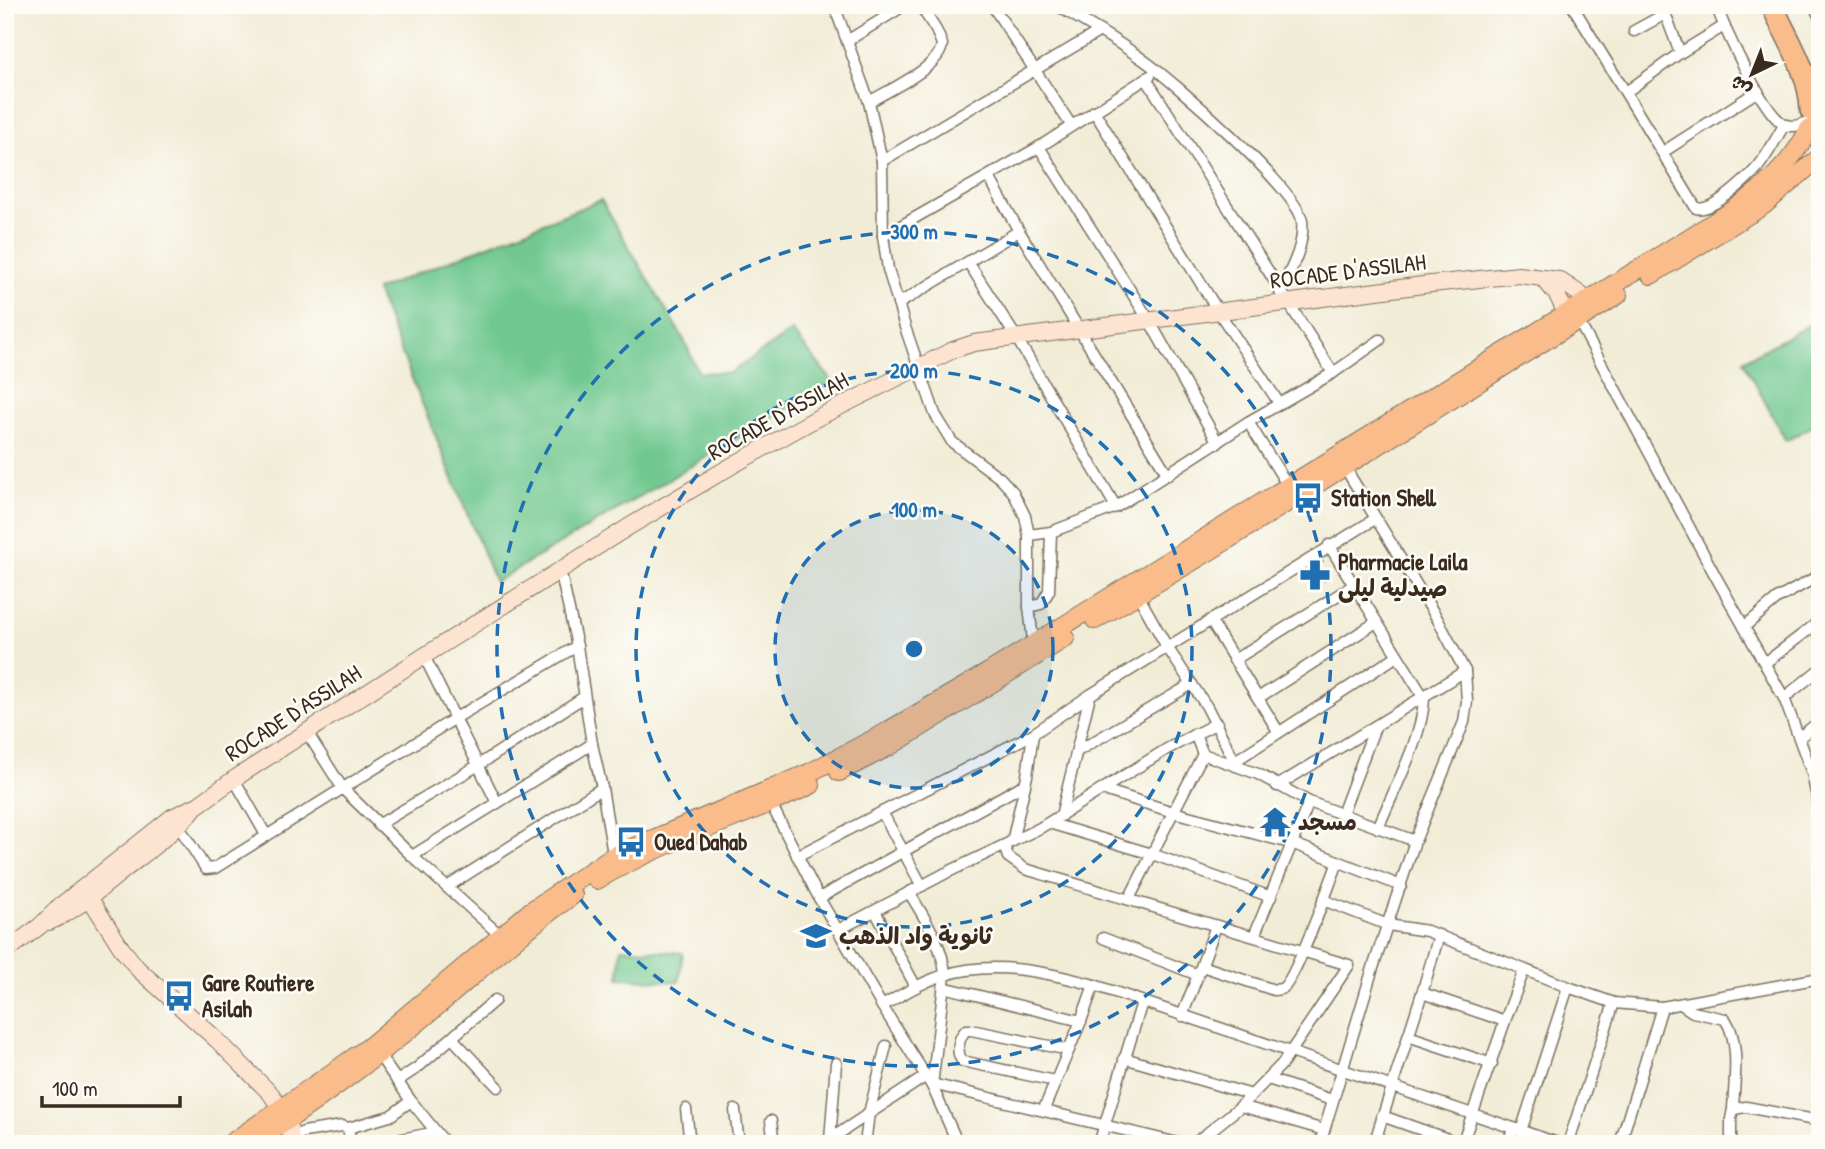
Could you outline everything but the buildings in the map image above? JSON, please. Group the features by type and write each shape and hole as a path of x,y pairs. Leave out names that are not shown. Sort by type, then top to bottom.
{"highway":[{"path":"1772,5 1792,44 1811,95 1814,121"},
{"path":"1792,44 1820,81"}],"main road":[{"path":"230,1144 285,1126 369,1047 532,910 614,863 768,798 809,773 1138,595 1344,467 1579,314 1761,190 1798,152 1814,121"},
{"path":"1035,651 1288,486 1764,205 1820,158"},
{"path":"251,1144 285,1126 379,1055 523,933 614,863"}],"street":[{"path":"834,5 869,102 881,162 883,236 888,269 942,428 952,442 1000,478 1022,504 1029,535 1029,607 1035,651"},
{"path":"847,41 905,5"},
{"path":"869,102 938,58 942,44 920,5"},
{"path":"992,5 1071,125"},
{"path":"1056,5 1146,61 1244,148 1284,191 1302,220 1298,251 1283,297"},
{"path":"1572,5 1696,208 1705,209 1726,196 1758,166 1784,125"},
{"path":"1716,5 1724,26 1770,110 1784,125 1791,127 1814,121"},
{"path":"1814,5 1820,18"},
{"path":"1634,31 1663,10 1680,53"},
{"path":"1626,92 1680,53 1724,26"},
{"path":"881,162 1100,31"},
{"path":"883,236 1039,147 1147,80 1156,70"},
{"path":"1147,80 1333,373"},
{"path":"1663,152 1758,91"},
{"path":"1094,111 1218,311 1279,403"},
{"path":"1039,147 1149,320 1218,443"},
{"path":"989,177 1168,475"},
{"path":"898,304 1019,231"},
{"path":"968,262 1016,337 1116,507"},
{"name":"ROCADE D'ASSILAH","path":"5,952 40,926 60,906 234,779 560,570 733,465 819,417 919,366 974,343 1218,311 1283,297 1519,275 1559,280 1579,314"},
{"path":"1543,278 1557,295 1579,314 1784,698 1816,770 1820,813"},
{"path":"1029,535 1051,532 1116,507 1248,422 1333,373 1380,340"},
{"path":"1248,422 1288,486"},
{"path":"1320,1144 1372,971 1415,841 1464,722 1467,701 1465,671 1438,620 1344,467"},
{"path":"797,856 1033,734 1090,695 1375,519"},
{"path":"1029,607 1041,604 1049,591 1051,532"},
{"path":"1329,545 1424,698 1424,713 1418,732 1378,828"},
{"path":"560,570 577,646 614,863"},
{"path":"1744,627 1777,599 1820,575"},
{"path":"1234,660 1354,585"},
{"path":"1138,595 1167,647 1217,723 1236,763"},
{"path":"1210,620 1278,731"},
{"path":"1765,663 1820,621"},
{"path":"1258,698 1375,623"},
{"path":"176,822 206,869 210,870 577,646"},
{"path":"424,656 497,803"},
{"path":"1236,763 1278,731 1397,656"},
{"path":"1784,698 1820,669"},
{"path":"1277,786 1465,671"},
{"path":"1076,752 1192,684"},
{"path":"1061,816 1090,695"},
{"path":"377,825 477,766 584,697"},
{"path":"1800,737 1820,721"},
{"path":"838,930 1049,823 1167,749 1217,723"},
{"path":"1342,814 1375,727"},
{"path":"306,732 343,789 377,825 501,936"},
{"path":"1033,734 1025,784 1008,844 1008,857 1024,869 1349,965 1291,1051 1268,1079 1241,1106 1198,1141"},
{"path":"1129,899 1203,754 1195,734"},
{"path":"412,856 592,744"},
{"path":"1203,754 1236,763 1309,802 1415,841"},
{"path":"234,779 267,835"},
{"path":"819,898 1025,784"},
{"path":"447,887 602,788"},
{"path":"1104,790 1173,812 1294,844 1401,886"},
{"path":"768,798 819,898 930,1082 958,1144"},
{"path":"1254,936 1309,802"},
{"path":"882,812 922,886"},
{"name":"ROCADE D'ASSILAH","path":"40,926 66,915 86,900 176,822"},
{"path":"1049,823 1152,854 1271,898"},
{"path":"1103,938 1200,970 1274,990 1282,989 1287,985 1302,951 1338,862"},
{"path":"909,892 940,950 945,975 930,1082"},
{"path":"86,900 138,969 254,1076 285,1126 304,1132 335,1126 348,1128 390,1116 411,1101"},
{"path":"1322,900 1388,925 1439,935 1614,1003 1662,1007 1820,978"},
{"path":"875,911 916,988"},
{"path":"1182,1016 1216,926"},
{"path":"1374,1144 1439,935"},
{"path":"882,1006 945,975 985,969 1034,971 1094,985 1517,1129 1538,1141 1560,1144"},
{"path":"1382,1116 1462,1144 1524,970"},
{"path":"1044,1110 1082,1021 1094,985"},
{"path":"943,987 1082,1021"},
{"path":"1508,1144 1517,1129 1568,987"},
{"path":"1422,993 1506,1021"},
{"path":"397,1082 495,1000"},
{"path":"1099,1144 1142,1002"},
{"path":"1568,1144 1614,1003"},
{"path":"1681,1004 1693,1012 1725,1019 1728,1023 1734,1045 1731,1144"},
{"path":"1620,1144 1662,1007"},
{"path":"1055,1081 962,1061 958,1050 962,1035 966,1030 1069,1050"},
{"path":"1408,1036 1492,1064"},
{"path":"452,1038 498,1087"},
{"path":"865,1144 869,1113 886,1046"},
{"path":"379,1055 411,1101 446,1144"},
{"path":"1124,1058 1252,1095"},
{"path":"826,1142 836,1063"},
{"path":"1268,1079 1332,1100"},
{"path":"826,1142 869,1113 930,1082 1182,1144"},
{"path":"1241,1106 1324,1130"},
{"path":"1734,1109 1746,1107 1820,1121"},
{"path":"686,1109 690,1144"},
{"path":"735,1110 738,1144"},
{"path":"771,1122 774,1144"},
{"path":"348,1128 351,1144"},
{"path":"377,1144 436,1132"},
{"path":"1198,1141 1222,1144"}],"green space":[{"path":"601,200 684,340 698,372 730,373 792,331 833,382 495,582 376,290"},
{"path":"1820,319 1820,422 1786,441 1743,361"},
{"path":"621,948 683,953 679,982 619,978"}],"place":[{"name":"Station Shell","path":"1308,498"},
{"name":"Pharmacie Laila صيدلية ليلى","path":"1315,575"},
{"name":"مسجد","path":"1275,822"},
{"name":"Oued Dahab","path":"631,842"},
{"name":"ثانوية واد الذهب","path":"816,936"},
{"name":"Gare Routiere Asilah","path":"179,996"}]}
